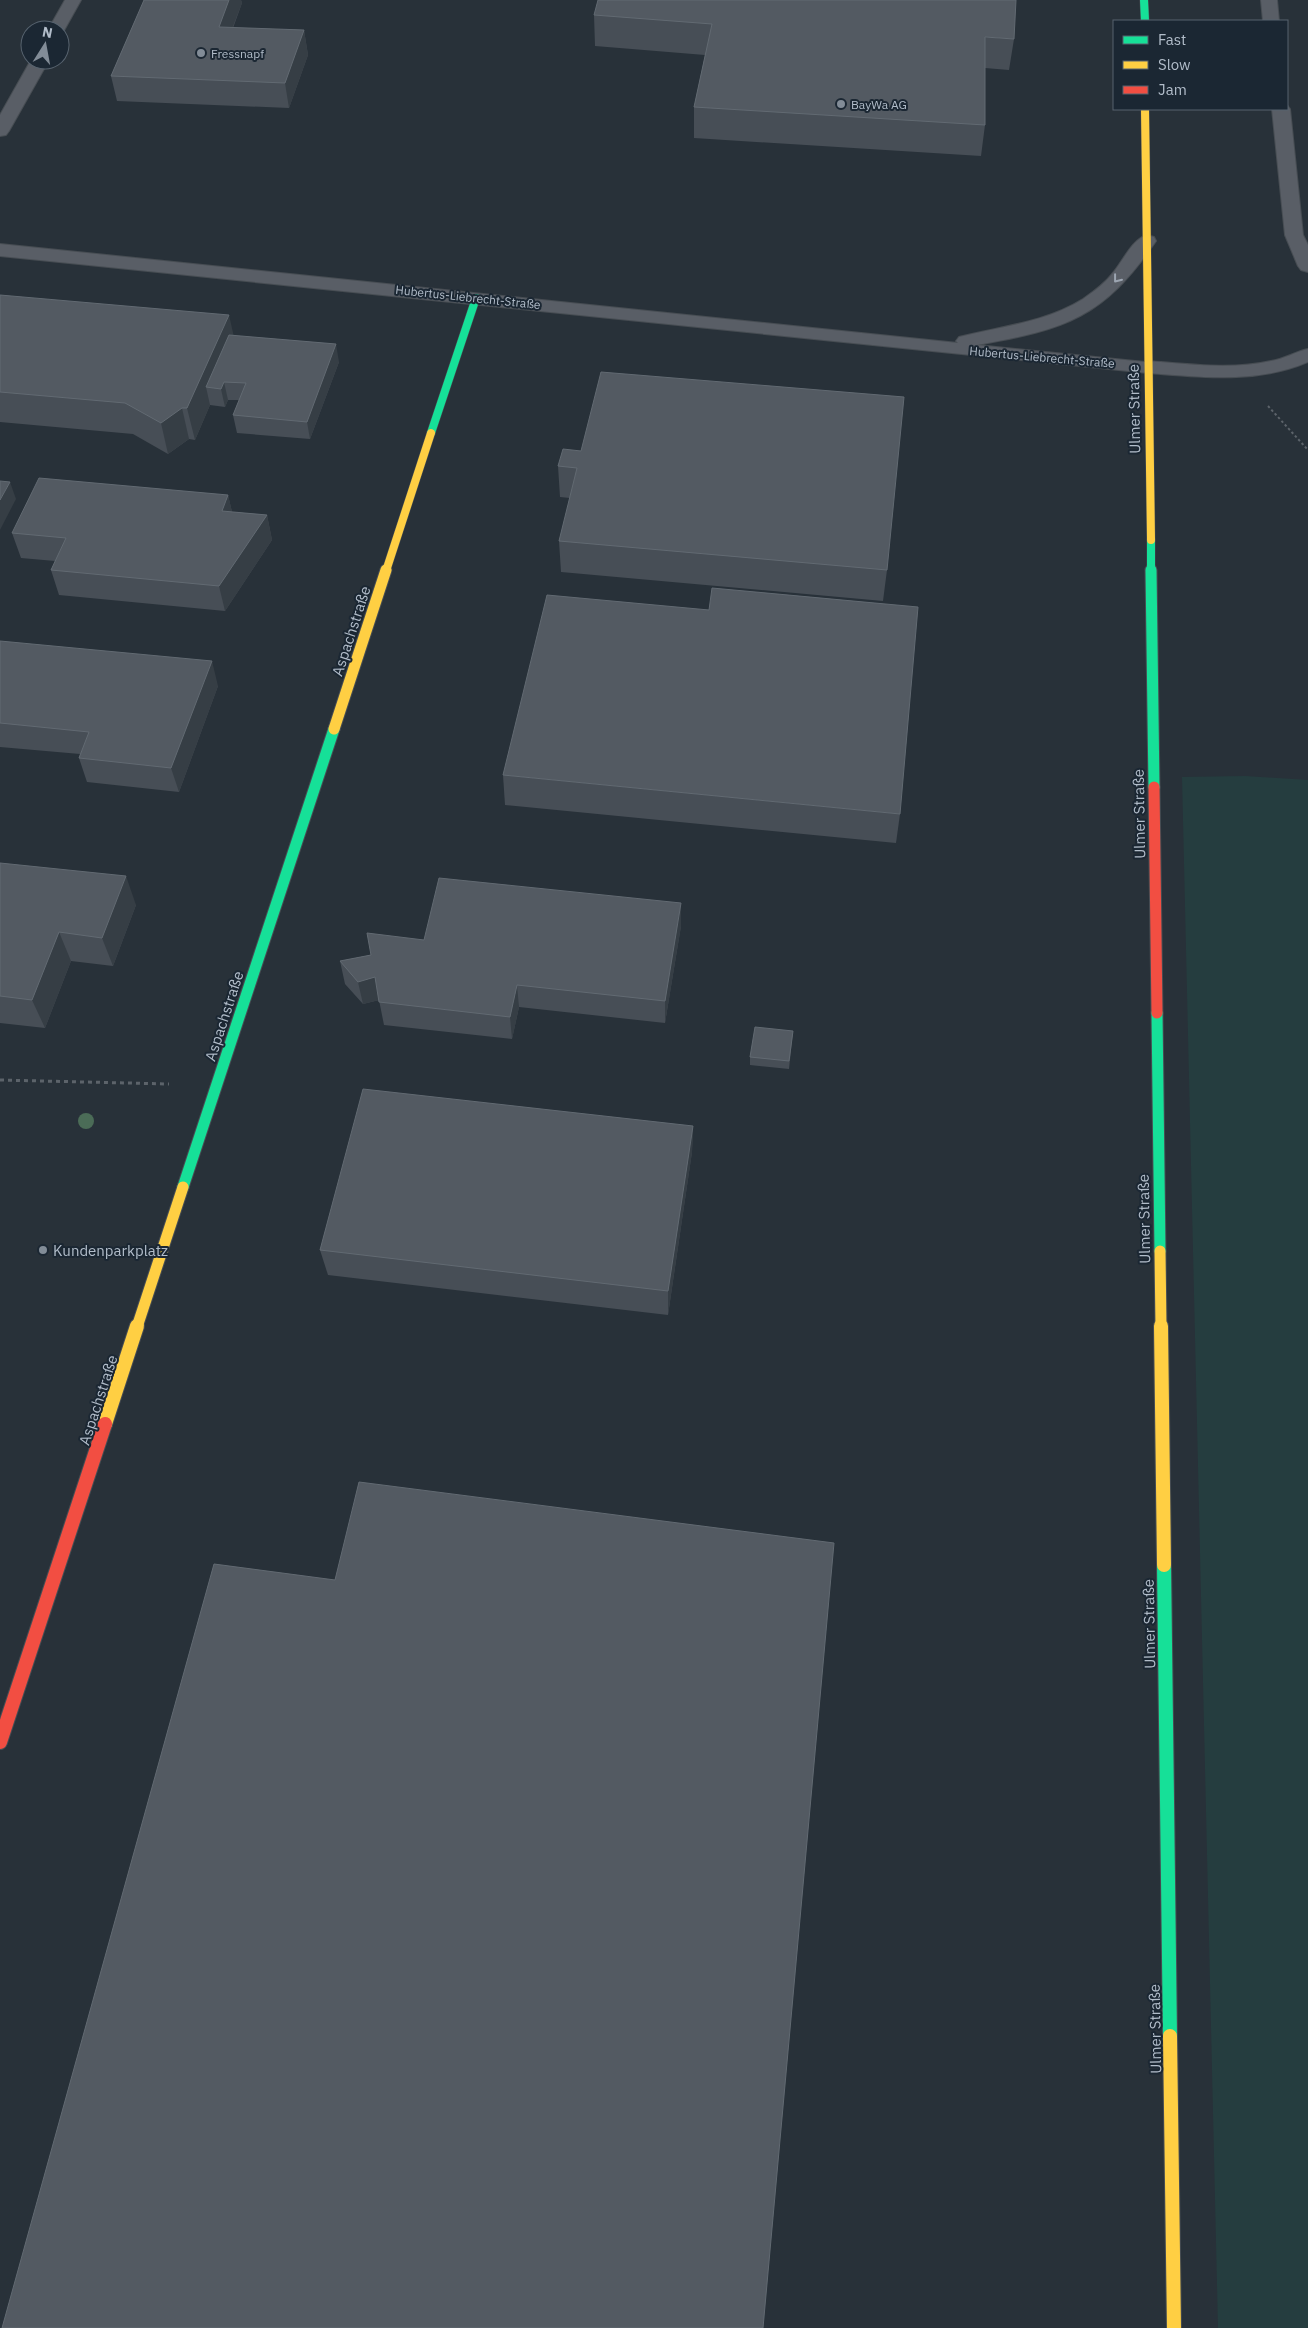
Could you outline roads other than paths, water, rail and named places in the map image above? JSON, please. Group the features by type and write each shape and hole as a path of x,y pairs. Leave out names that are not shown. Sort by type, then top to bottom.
{"main road":[{"path":"1144,0 1144,20"},
{"name":"Ulmer Straße","path":"1145,110 1174,2328"},
{"name":"Aspachstraße","path":"0,1742 476,298"}],"street":[{"path":"62,20 73,0"},
{"path":"1269,0 1271,20"},
{"path":"0,131 34,70"},
{"path":"1281,110 1294,235 1308,266"},
{"name":"Hubertus-Liebrecht-Straße","path":"936,348 1046,326 1081,310 1110,288 1147,241"},
{"name":"Hubertus-Liebrecht-Straße","path":"0,250 476,298 936,348 1148,367 1243,370 1274,367 1308,355"}],"place":[{"name":"Fressnapf","path":"201,53"},
{"name":"BayWa AG","path":"841,104"},
{"name":"Kundenparkplatz","path":"43,1250"}]}
